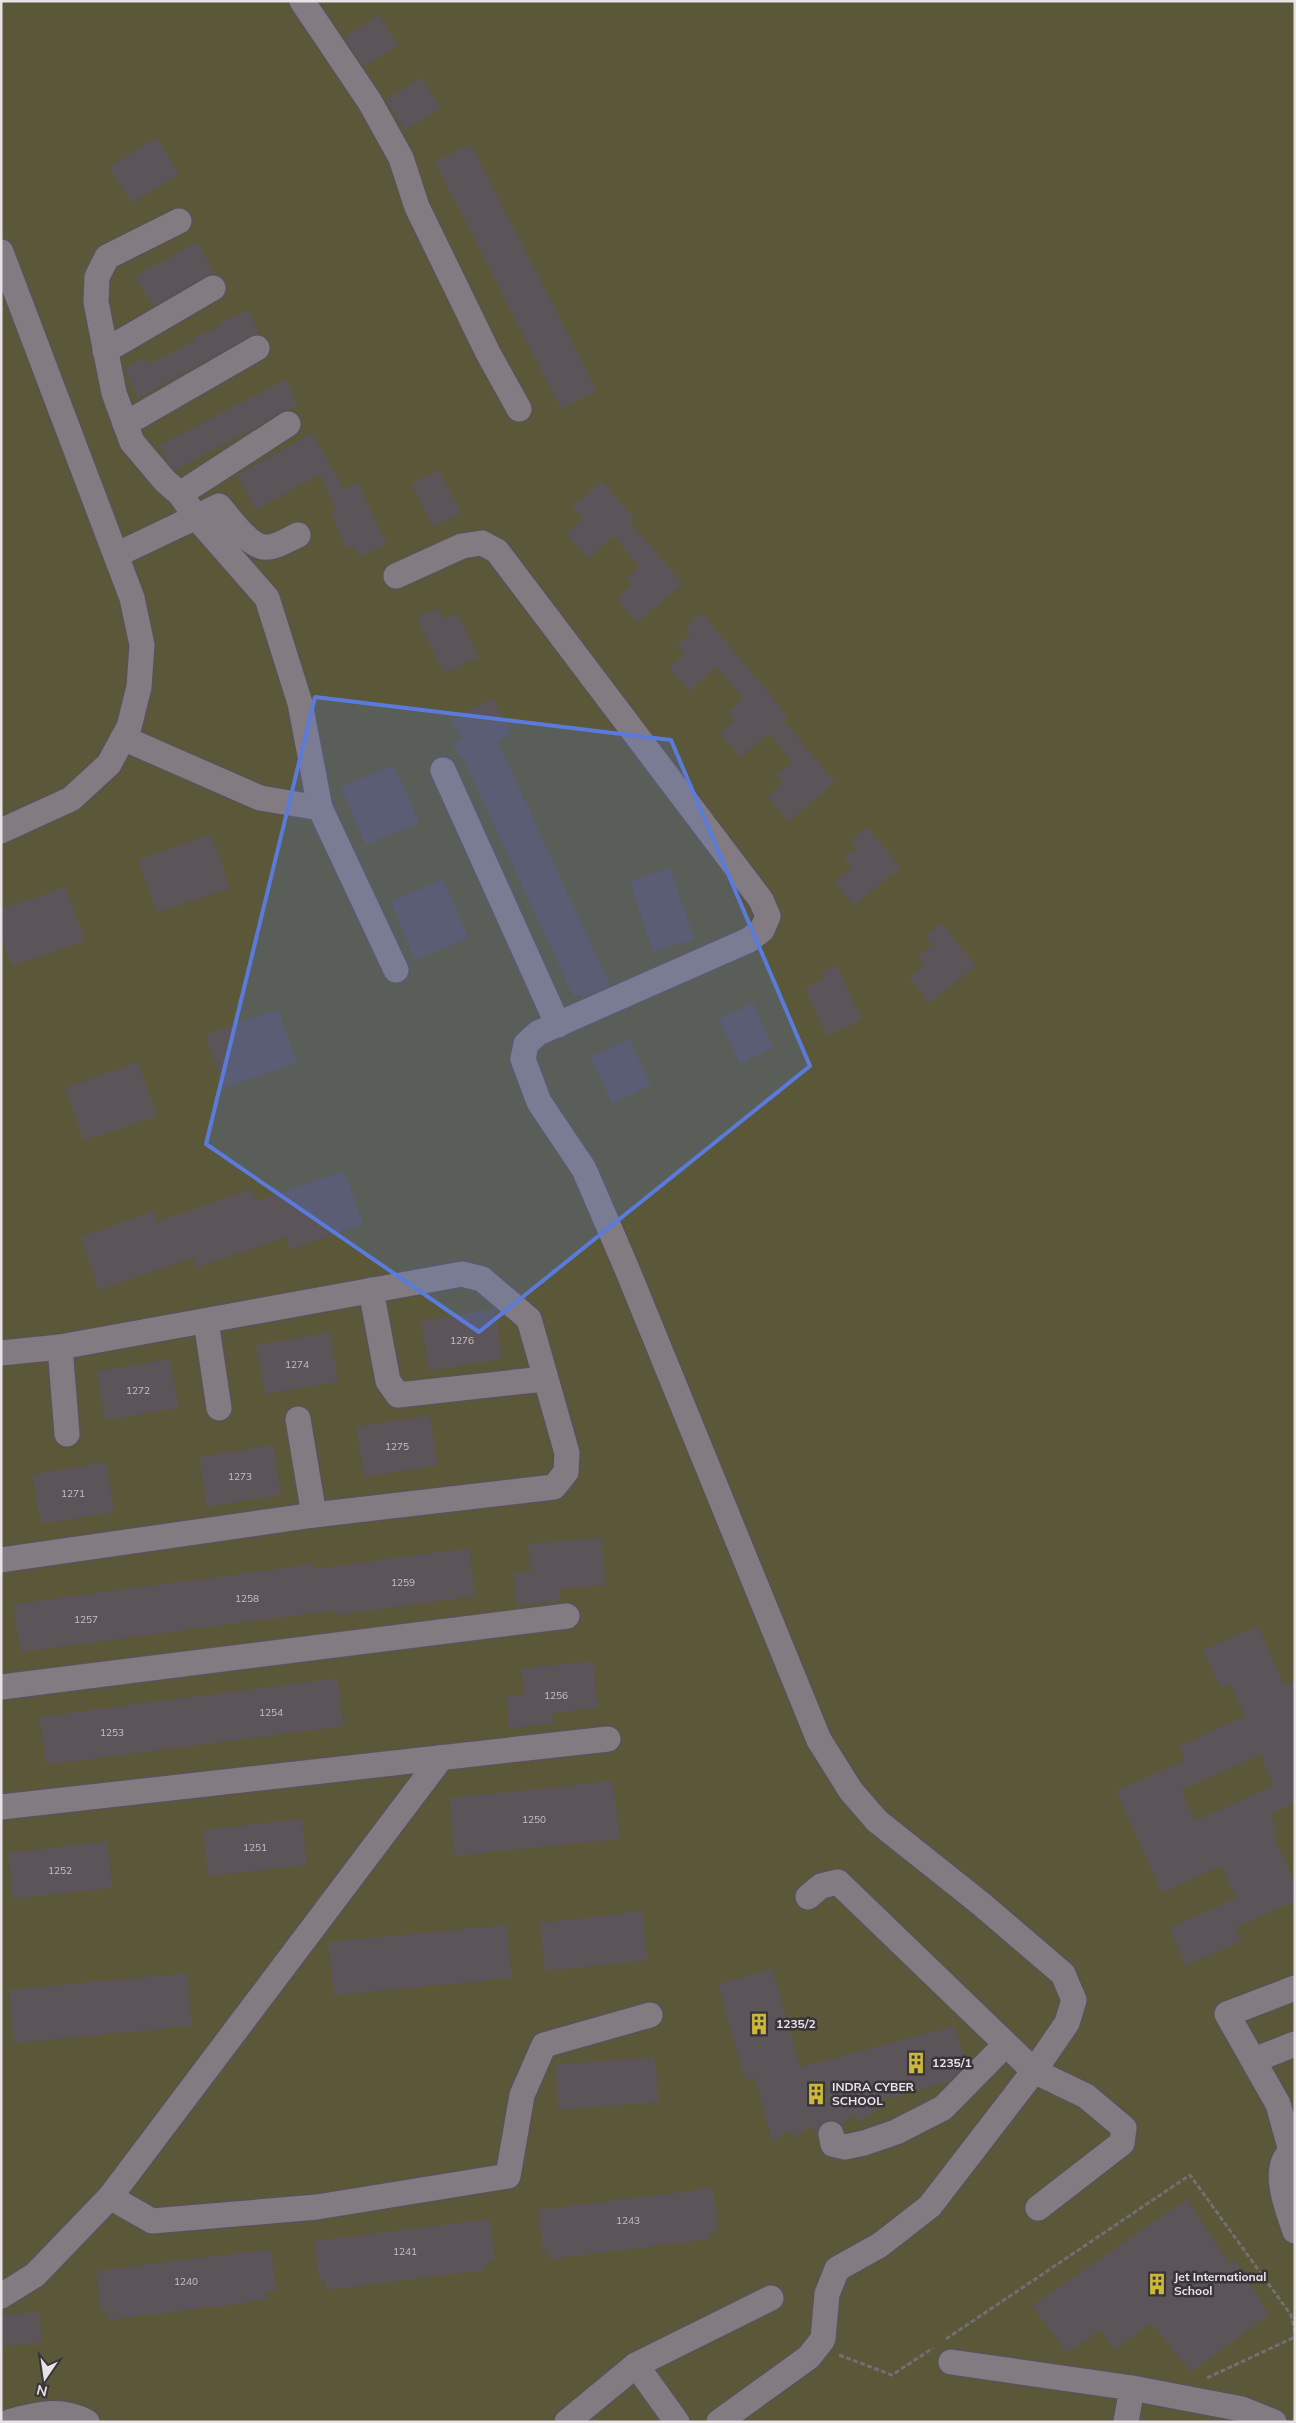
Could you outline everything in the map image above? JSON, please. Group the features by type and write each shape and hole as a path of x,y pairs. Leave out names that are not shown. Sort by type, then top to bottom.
{"street":[{"path":"302,1 370,102 401,158 417,207 488,353 519,409"},
{"path":"179,221 108,257 97,277 96,302 114,393 132,442 165,481 180,494 196,517 268,598 300,703 320,808 396,970"},
{"path":"1,252 132,598 142,645 139,687 129,726 108,764 71,799 1,830"},
{"path":"105,351 213,288"},
{"path":"125,424 257,348"},
{"path":"180,494 288,424"},
{"path":"116,555 219,506 260,547 271,547 298,535"},
{"path":"396,576 462,546 482,543 497,551 762,900 768,916 762,930 749,940 538,1033 526,1044 523,1059 539,1102 584,1169 627,1269 819,1740 851,1791 877,1821 980,1903 1063,1974 1074,2000 1067,2023 1034,2072 930,2206 880,2245 837,2269 827,2294 823,2338 809,2356 719,2422"},
{"path":"123,738 260,798 320,808"},
{"path":"443,770 558,1025"},
{"path":"1,1353 60,1346 206,1321 462,1274 482,1279 529,1319 544,1378 568,1453 566,1472 554,1487 314,1514 1,1560"},
{"path":"371,1290 388,1381 398,1395 544,1378"},
{"path":"206,1321 219,1408"},
{"path":"60,1346 67,1434"},
{"path":"298,1419 314,1514"},
{"path":"1,1687 567,1616"},
{"path":"1,1807 608,1740"},
{"path":"1,2296 36,2275 110,2197 441,1758"},
{"path":"808,1898 820,1886 838,1882 1034,2072 1086,2096 1124,2128 1122,2144 1038,2208"},
{"path":"1295,1988 1227,2014 1254,2060 1286,2101 1293,2150 1282,2167 1281,2188 1295,2231"},
{"path":"110,2197 152,2220 317,2207 508,2176 522,2095 544,2045 650,2015"},
{"path":"831,2134 833,2144 845,2147 864,2143 896,2132 943,2108 1005,2044"},
{"path":"1254,2060 1295,2044"},
{"path":"567,2422 636,2366 771,2298"},
{"path":"942,2350 1242,2409 1274,2422"},
{"path":"636,2366 677,2422"},
{"path":"1126,2422 1132,2388"},
{"path":"9,2422 41,2413 73,2414 87,2422"}],"path":[{"path":"817,2346 892,2375 942,2350 1190,2175 1291,2315 1295,2332"},
{"path":"1205,2379 1295,2336"}],"highlighted area":[{"path":"315,697 671,740 810,1066 479,1332 206,1144"}],"shaded area":[{"path":"1,1 1295,1 1295,2422 1,2422"}],"building":[{"path":"379,15 398,45 364,67 344,37"},
{"path":"421,77 441,108 405,130 386,100"},
{"path":"156,137 179,174 132,203 109,168"},
{"path":"471,144 597,391 561,409 435,162"},
{"path":"196,242 215,273 206,276 154,306 135,277 154,264 155,266"},
{"path":"248,310 259,334 250,336 138,398 124,369 145,357 149,364 195,341 194,338 221,326 220,323"},
{"path":"286,379 298,405 280,412 258,426 175,470 168,463 160,445"},
{"path":"312,433 344,489 358,483 387,544 359,557 354,546 347,550 331,513 336,510 320,474 256,510 237,475"},
{"path":"439,470 461,513 433,527 411,484"},
{"path":"602,481 634,518 630,522 683,584 637,622 616,598 632,585 626,578 640,567 613,536 588,559 566,534 583,519 572,507"},
{"path":"438,608 444,619 457,613 479,657 444,674 417,618"},
{"path":"702,613 788,716 783,720 835,782 788,822 767,796 783,783 776,775 792,762 769,733 740,757 719,733 735,720 728,712 743,699 717,667 689,691 669,668 685,654 677,645 691,634 686,627"},
{"path":"493,698 511,734 497,741 610,985 582,998 580,994 574,997 463,758 461,759 453,744 462,739 451,719"},
{"path":"394,765 419,823 366,845 341,787"},
{"path":"867,827 901,867 854,906 834,882 851,868 844,858 856,848 850,841"},
{"path":"211,834 230,888 157,913 138,860"},
{"path":"670,868 694,939 653,952 630,881"},
{"path":"443,879 468,938 415,960 391,901"},
{"path":"66,887 85,941 12,966 1,936 1,909"},
{"path":"942,923 976,966 929,1003 909,978 924,965 918,957 933,945 926,936"},
{"path":"837,965 862,1020 826,1036 805,988 824,979 821,972"},
{"path":"753,1003 773,1048 740,1064 719,1019"},
{"path":"278,1009 297,1063 224,1088 205,1035"},
{"path":"629,1039 651,1085 612,1103 590,1057"},
{"path":"138,1062 157,1116 84,1141 65,1088"},
{"path":"344,1171 363,1224 290,1250 286,1237 197,1268 193,1258 99,1290 81,1237 154,1211 157,1222 252,1189 256,1201"},
{"path":"494,1309 503,1359 429,1371 421,1321"},
{"path":"330,1332 338,1382 265,1394 256,1345"},
{"path":"170,1359 179,1408 105,1420 97,1371"},
{"path":"430,1415 438,1465 364,1477 356,1427"},
{"path":"273,1445 281,1495 207,1507 199,1457"},
{"path":"106,1462 114,1512 41,1524 32,1475"},
{"path":"601,1537 605,1585 559,1589 560,1601 517,1605 513,1573 531,1571 528,1544"},
{"path":"469,1548 475,1596 337,1615 336,1610 20,1652 14,1604 313,1564 314,1569"},
{"path":"1258,1626 1284,1685 1295,1681 1295,1803 1270,1814 1277,1830 1272,1832 1295,1884 1295,1901 1235,1928 1241,1941 1186,1966 1169,1928 1236,1898 1221,1866 1162,1893 1116,1791 1185,1760 1179,1746 1245,1716 1230,1684 1220,1688 1203,1650","holes":["1260,1755 1274,1785 1195,1821 1181,1790"]},
{"path":"593,1661 598,1708 552,1713 553,1724 509,1728 506,1696 524,1694 521,1668"},
{"path":"337,1678 344,1726 46,1765 39,1717"},
{"path":"613,1781 620,1839 455,1856 449,1798"},
{"path":"302,1819 307,1865 208,1876 203,1830"},
{"path":"107,1841 112,1888 13,1899 8,1853"},
{"path":"642,1911 648,1960 545,1971 540,1923"},
{"path":"506,1925 512,1978 334,1995 328,1942"},
{"path":"772,1969 800,2067 955,2026 966,2064 948,2082 875,2102 877,2110 859,2122 854,2115 842,2124 830,2119 821,2124 817,2133 811,2125 795,2138 789,2131 772,2142 755,2077 745,2080 718,1984"},
{"path":"187,1973 192,2026 14,2043 9,1990"},
{"path":"655,2057 659,2102 559,2110 555,2065"},
{"path":"713,2188 718,2230 709,2232 710,2239 549,2259 548,2250 543,2251 538,2210"},
{"name":"Jet International School","path":"1187,2199 1229,2263 1236,2261 1269,2315 1191,2372 1151,2323 1114,2350 1101,2330 1067,2353 1032,2306"},
{"path":"490,2219 495,2261 485,2262 486,2270 326,2290 325,2281 320,2282 314,2241"},
{"path":"271,2249 276,2291 267,2292 268,2300 108,2320 107,2310 101,2311 96,2271"},
{"path":"39,2312 42,2343 1,2346 1,2315"}],"place":[{"name":"1235/2","path":"759,2024"},
{"name":"1235/1","path":"916,2063"},
{"name":"INDRA CYBER SCHOOL","path":"816,2094"},
{"name":"Jet International School","path":"1157,2284"}]}
